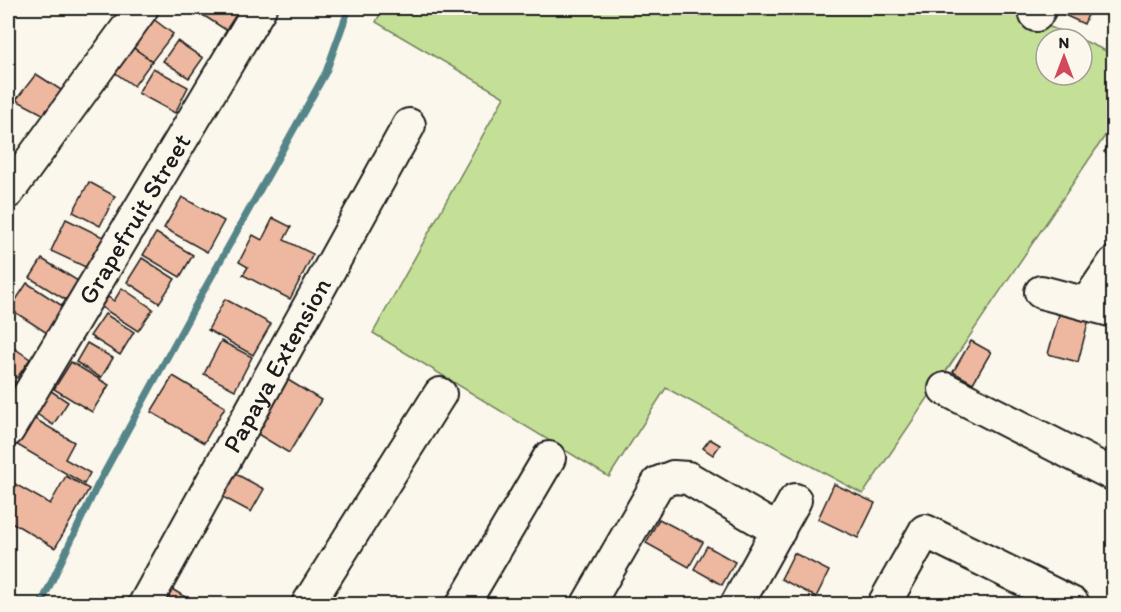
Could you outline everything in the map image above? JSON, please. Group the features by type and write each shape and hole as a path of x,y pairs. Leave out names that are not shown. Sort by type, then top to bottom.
{"street":[{"path":"8,192 142,8"},
{"name":"Grapefruit Street","path":"8,430 261,8"},
{"name":"Papaya Extension","path":"145,604 409,125"},
{"path":"1041,292 1100,307 1113,262"},
{"path":"945,389 1113,475"},
{"path":"308,604 440,394"},
{"path":"463,604 549,458"},
{"path":"588,604 658,483 674,477 688,478 779,531"},
{"path":"737,604 795,500"},
{"path":"884,604 925,531 1073,604"}],"green space":[{"path":"383,8 1004,8 1050,27 1034,27 1034,87 1094,87 1094,45 1113,54 1113,124 863,494 666,388 609,477 373,333 504,97 376,22"}],"building":[{"path":"197,8 241,8 226,30 195,10"},
{"path":"1049,8 1091,8 1084,24"},
{"path":"148,15 173,34 152,61 121,39"},
{"path":"177,41 203,58 189,78 163,61"},
{"path":"125,42 152,61 134,86 107,67"},
{"path":"153,68 188,87 175,113 138,93"},
{"path":"36,74 69,95 56,121 16,100"},
{"path":"1114,140 1114,160 1104,152"},
{"path":"89,182 115,196 100,226 73,212"},
{"path":"182,197 224,221 207,252 164,228"},
{"path":"273,218 291,227 284,240 313,254 290,299 243,275 248,267 239,262 253,235 262,240"},
{"path":"66,219 107,239 92,270 51,251"},
{"path":"156,233 193,255 180,277 143,255"},
{"path":"142,258 175,279 159,303 127,282"},
{"path":"42,259 78,281 66,300 30,278"},
{"path":"27,283 64,307 47,333 10,309"},
{"path":"122,288 153,309 138,331 101,307 108,297 114,301"},
{"path":"225,299 271,324 253,355 208,330"},
{"path":"1061,307 1090,315 1078,362 1048,354"},
{"path":"105,314 134,332 120,355 90,336"},
{"path":"221,341 252,357 235,390 204,374"},
{"path":"971,341 991,352 973,383 953,372"},
{"path":"87,343 113,358 101,378 76,362"},
{"path":"8,344 30,359 17,378 8,372"},
{"path":"71,362 109,385 92,412 54,389"},
{"path":"173,376 225,407 204,443 151,412"},
{"path":"283,377 321,400 289,453 251,430"},
{"path":"8,378 18,384 10,397 8,395"},
{"path":"48,389 68,402 53,425 34,412"},
{"path":"30,416 74,442 65,459 90,473 84,484 14,443"},
{"path":"710,439 720,445 713,455 703,448"},
{"path":"234,473 264,489 251,512 221,496"},
{"path":"66,476 89,489 55,548 8,520 8,480 50,504"},
{"path":"834,484 875,503 858,538 818,519"},
{"path":"659,519 703,542 689,567 646,543"},
{"path":"707,546 735,562 722,585 694,569"},
{"path":"794,553 829,571 816,597 781,579"},
{"path":"165,585 197,604 153,604"}],"waterway":[{"path":"41,604 97,486 326,72 349,8"}]}
